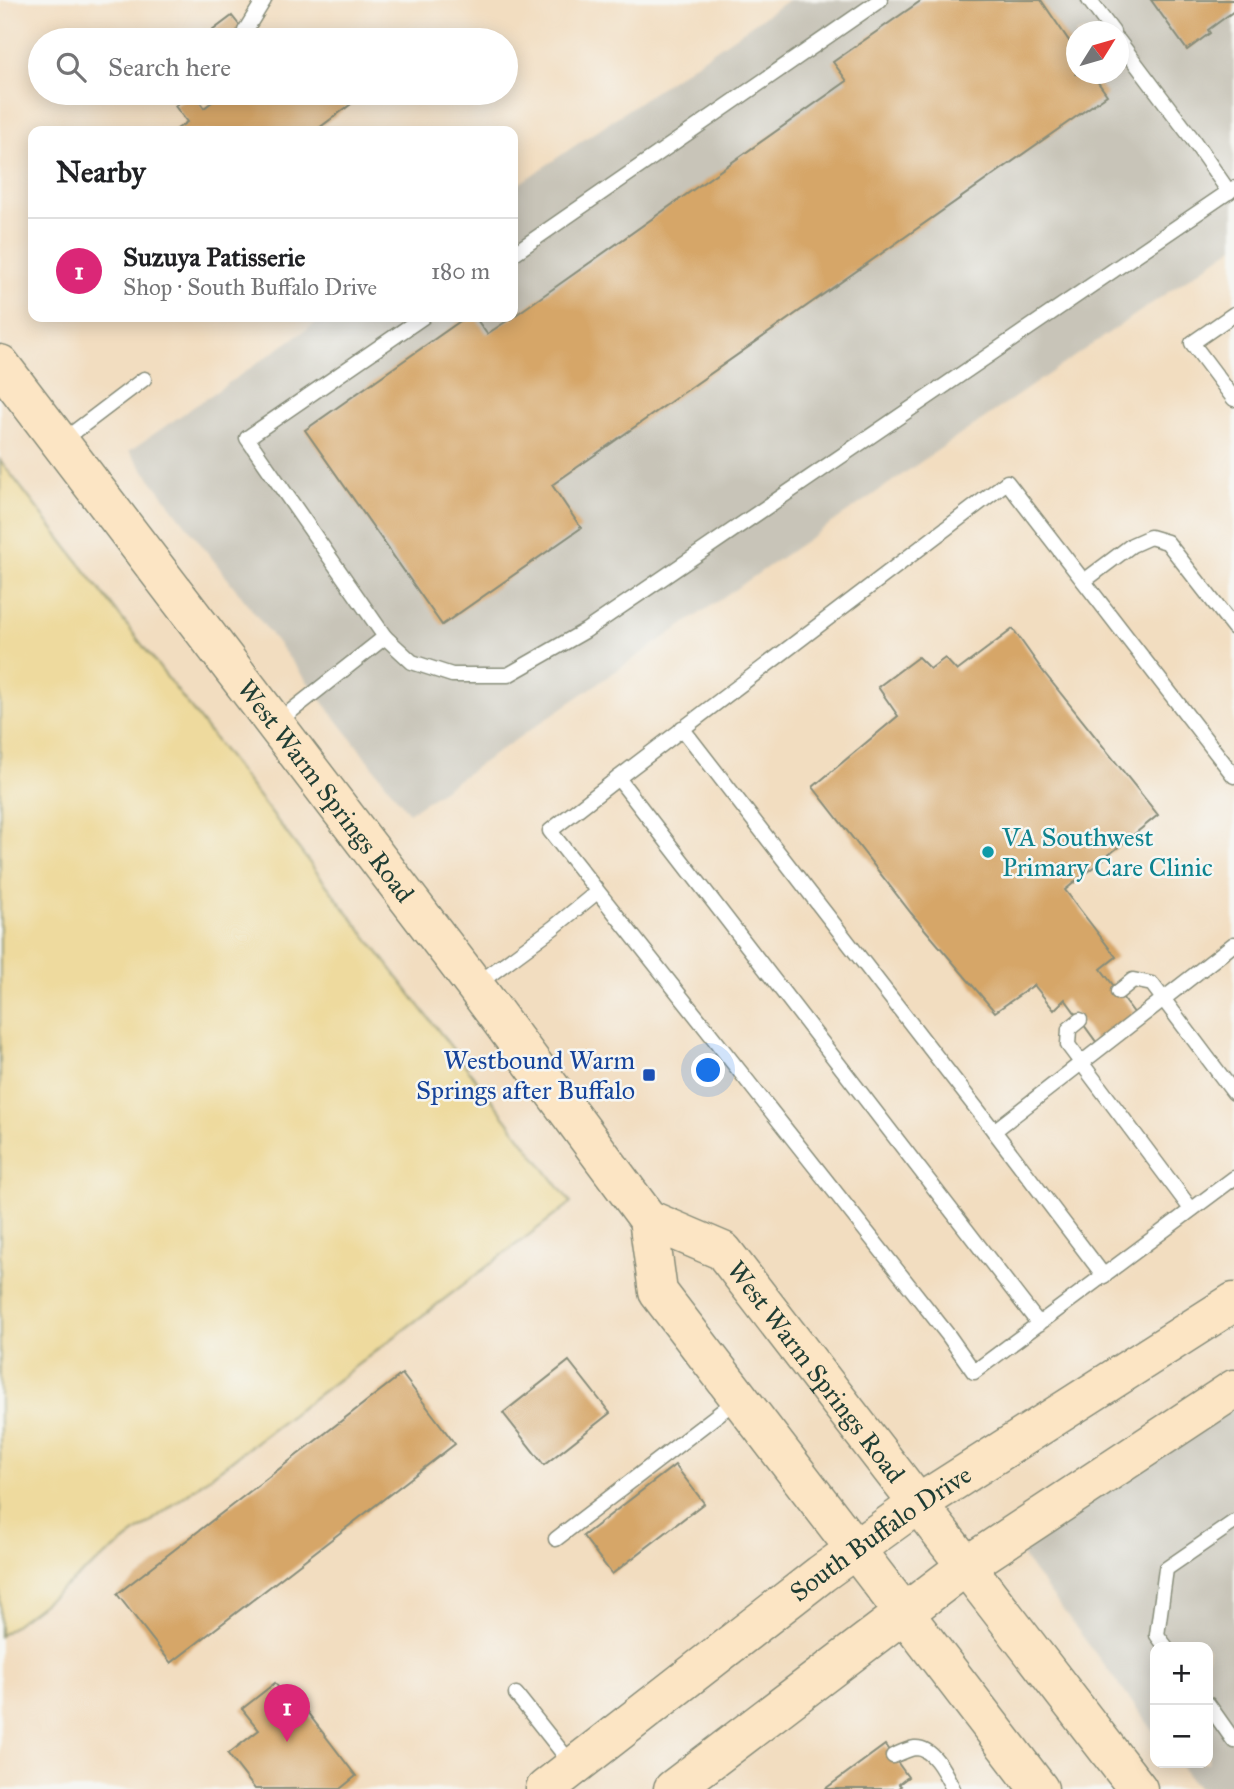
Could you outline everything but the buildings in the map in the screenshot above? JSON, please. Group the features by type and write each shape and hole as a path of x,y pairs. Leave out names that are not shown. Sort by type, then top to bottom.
{"main road":[{"name":"West Warm Springs Road","path":"0,364 475,986 648,1219 658,1292 1039,1789"},
{"name":"West Warm Springs Road","path":"648,1219 723,1251 1138,1789"},
{"name":"South Buffalo Drive","path":"559,1778 855,1549 918,1504 1234,1302"},
{"path":"673,1789 966,1566 1234,1389"}],"lane":[{"path":"247,28 264,0"},
{"path":"518,251 880,0"},
{"path":"1089,0 1104,21"},
{"path":"416,322 247,438 385,637 412,662 452,675 508,675 585,631 1231,190 1129,55"},
{"path":"1234,314 1192,343 1234,399"},
{"path":"60,443 144,379"},
{"path":"1234,776 1007,482 550,831 948,1335 974,1372 1234,1178"},
{"path":"1084,581 1132,545 1150,537 1167,542 1234,628"},
{"path":"275,724 385,637"},
{"path":"682,728 1104,1276"},
{"path":"618,778 1039,1324"},
{"path":"475,986 597,892"},
{"path":"994,1130 1234,944"},
{"path":"1118,992 1133,980 1152,984 1234,1093"},
{"path":"1080,1020 1069,1029 1068,1045 1191,1209"},
{"path":"556,1539 739,1398"},
{"path":"1162,1642 1157,1635 1166,1569 1234,1522"},
{"path":"516,1694 559,1778"},
{"path":"1209,1705 1234,1741"},
{"path":"893,1756 914,1748 924,1749 934,1758 953,1789"}],"shaded area":[{"path":"788,0 1234,0 1234,247 409,813 129,451 318,322 518,322 518,185"},
{"path":"1234,1406 1234,1789 1198,1789 1182,1768 1213,1768 1213,1642 1150,1642 1150,1726 1017,1549"}],"sand":[{"path":"0,460 571,1203 0,1636"}],"place":[{"name":"VA Southwest Primary Care Clinic","path":"988,852"},
{"name":"Westbound Warm Springs after Buffalo","path":"649,1075"},
{"name":"Suzuya Patisserie","path":"287,1742"}]}
